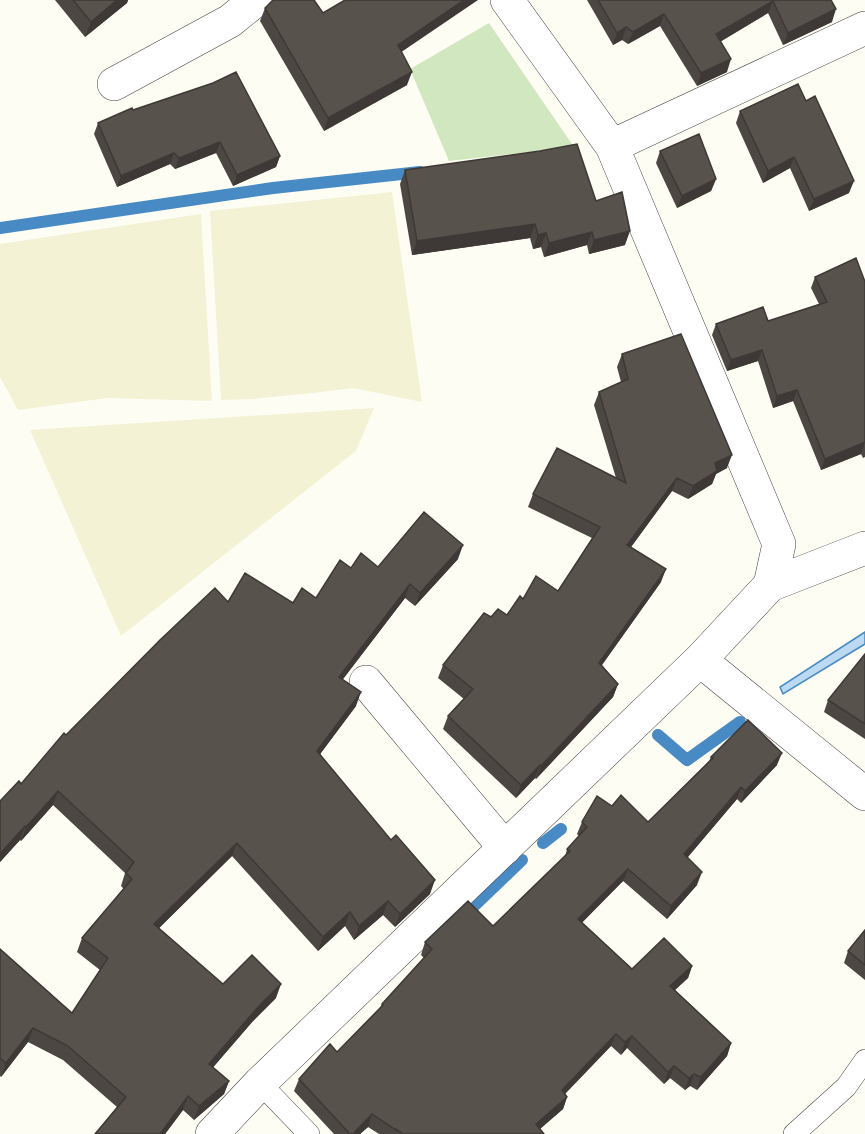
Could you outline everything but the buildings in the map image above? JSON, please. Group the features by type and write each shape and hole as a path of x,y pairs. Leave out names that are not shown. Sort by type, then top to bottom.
{"street":[{"path":"114,84 230,21 256,0"},
{"path":"507,0 612,146 779,544 770,585"},
{"path":"612,146 865,28"},
{"path":"212,1134 260,1083 700,660 770,585 865,548"},
{"path":"700,660 865,794"},
{"path":"366,682 505,848"}],"lane":[{"path":"794,1134 846,1087 865,1060"},
{"path":"260,1083 309,1134"}],"green space":[{"path":"489,23 574,147 449,161 410,69"},
{"path":"392,192 422,402 353,388 252,399 221,400 210,211"},
{"path":"201,214 212,401 107,398 18,410 0,377 0,244"},
{"path":"374,408 356,451 121,636 30,430"}],"water":[{"path":"865,632 865,644 783,694 780,687"}],"waterway":[{"path":"0,228 273,188 420,172"},
{"path":"658,735 687,760 740,722"},
{"path":"543,843 561,829"},
{"path":"472,908 522,860"}]}
